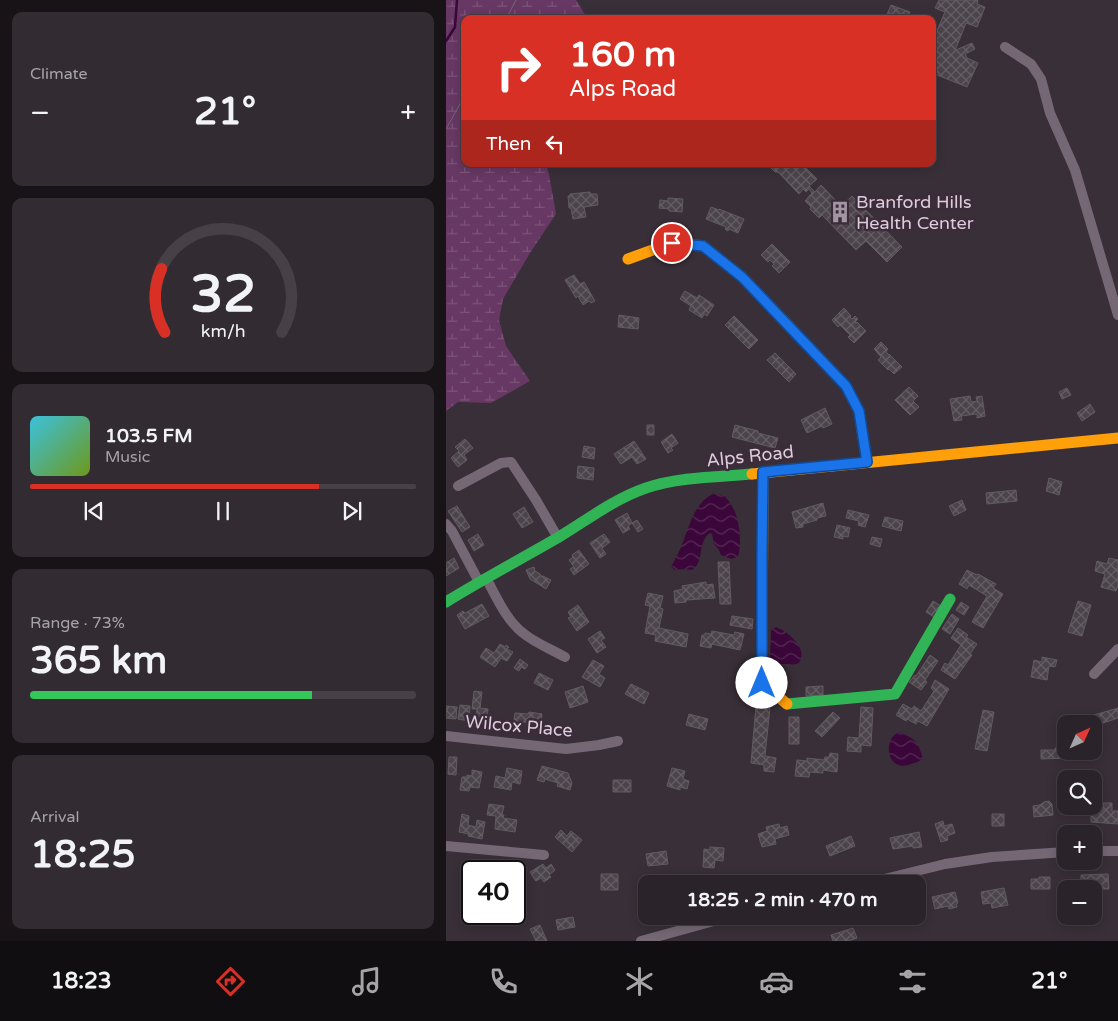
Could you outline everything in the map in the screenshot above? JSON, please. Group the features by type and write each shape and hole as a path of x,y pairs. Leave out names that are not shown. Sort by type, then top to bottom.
{"street":[{"path":"1005,47 1032,64 1041,79 1050,113 1075,170 1118,314"},
{"path":"628,259 672,243 703,246 742,277 846,386 859,411 867,462"},
{"name":"Alps Road","path":"446,602 625,498 651,486 675,481 1118,438"},
{"path":"458,486 501,463 511,462 558,538"},
{"path":"763,472 762,683 787,704 895,694 950,599"},
{"path":"446,524 517,628 524,634 564,656"},
{"path":"1094,674 1118,649"},
{"name":"Wilcox Place","path":"446,736 566,750 618,741"},
{"path":"446,846 544,855"},
{"path":"1102,851 1118,850"},
{"path":"901,875 946,864 992,857 1057,853"},
{"path":"641,941 699,925"}],"green space":[{"path":"446,0 576,0 585,15 461,15 461,167 547,167 556,214 503,299 499,320 506,346 530,381 491,403 458,402 446,411"}],"water":[{"path":"713,494 723,495 733,507 740,533 738,557 731,559 721,555 710,533 704,541 696,566 692,570 675,570 671,567 693,516 701,503"},
{"path":"776,627 785,631 794,639 800,649 801,660 798,664 779,664 770,660 771,631"},
{"path":"900,732 916,742 923,759 908,765 895,763 891,758 889,746 891,740"}],"building":[{"path":"939,0 977,0 977,4 985,7 977,27 966,23 956,48 956,50 972,43 975,49 965,54 967,58 978,63 967,87 936,75 936,33 945,12 935,8"},
{"path":"891,5 910,12 909,15 887,15"},
{"name":"Branford Hills Health Center","path":"805,167 817,179 809,186 815,192 821,185 841,206 852,196 902,247 887,262 866,241 856,250 822,215 819,218 810,209 811,207 805,201 812,193 809,189 806,192 803,189 799,194 778,172 771,168"},
{"path":"590,192 590,194 597,194 598,205 584,207 586,217 573,219 571,208 569,208 568,196 570,194"},
{"path":"668,198 683,199 682,212 659,208 660,200 668,201"},
{"path":"711,207 744,219 738,233 729,229 728,231 725,229 726,227 706,219"},
{"path":"772,244 790,262 779,273 772,266 774,264 770,260 768,262 761,255"},
{"path":"574,275 580,284 584,282 595,301 591,303 589,301 583,305 578,296 576,298 565,280"},
{"path":"685,291 697,298 699,295 714,305 707,316 704,314 702,318 689,310 691,306 680,299"},
{"path":"844,308 852,319 855,316 858,319 855,322 866,331 854,343 848,337 850,335 840,325 838,327 832,320"},
{"path":"619,315 639,318 638,329 618,327"},
{"path":"734,316 758,340 749,349 725,325"},
{"path":"881,342 888,349 886,352 902,367 894,374 878,360 881,357 874,349"},
{"path":"775,353 796,374 789,382 767,360"},
{"path":"909,387 918,396 913,401 919,407 910,415 895,400"},
{"path":"1067,388 1071,395 1062,399 1059,392"},
{"path":"970,396 971,402 977,401 976,397 982,396 985,416 977,418 977,414 961,416 962,420 954,421 950,399"},
{"path":"1090,404 1095,412 1082,421 1077,413"},
{"path":"825,408 832,424 823,428 822,426 807,433 801,420"},
{"path":"647,425 654,425 654,435 647,435"},
{"path":"735,425 778,438 775,448 732,437"},
{"path":"672,434 678,443 668,453 661,442"},
{"path":"465,439 473,448 464,455 467,460 458,467 451,458 459,451 455,447"},
{"path":"634,441 646,459 637,464 632,457 621,464 614,454"},
{"path":"584,446 595,448 594,459 582,457"},
{"path":"578,466 594,468 593,480 577,478"},
{"path":"1049,478 1062,482 1059,495 1046,491"},
{"path":"1016,490 1017,501 987,504 986,493"},
{"path":"962,500 966,510 954,516 949,506"},
{"path":"823,503 826,516 803,524 803,527 796,528 792,512"},
{"path":"457,506 470,527 462,532 448,511"},
{"path":"524,507 533,522 522,528 513,514"},
{"path":"848,510 869,515 865,527 858,525 859,521 846,518"},
{"path":"627,513 632,523 628,526 630,529 623,533 615,520"},
{"path":"885,517 903,521 901,531 882,526"},
{"path":"637,520 643,529 638,532 632,523"},
{"path":"837,525 850,528 848,537 843,536 843,539 834,537"},
{"path":"478,534 484,545 474,551 468,540"},
{"path":"604,534 610,542 602,548 606,554 600,558 590,543"},
{"path":"872,537 882,539 880,547 870,544"},
{"path":"579,550 589,564 574,575 570,569 574,567 569,560"},
{"path":"454,558 459,568 446,576 446,563"},
{"path":"1109,558 1118,560 1118,585 1116,591 1101,587 1105,574 1095,571 1097,561 1107,564"},
{"path":"718,562 729,562 731,604 720,604"},
{"path":"534,567 535,571 541,576 551,580 546,589 530,579 526,570"},
{"path":"967,570 996,584 993,588 1003,594 983,628 972,622 987,596 969,585 967,589 959,584"},
{"path":"706,582 706,585 713,584 715,598 686,600 686,602 675,603 674,591 683,589 682,586"},
{"path":"648,593 663,596 660,608 663,609 659,628 688,634 686,647 655,641 656,635 645,633 650,606 645,605"},
{"path":"933,601 941,606 934,617 926,612"},
{"path":"1078,601 1091,605 1082,636 1068,632"},
{"path":"961,602 969,607 964,615 956,610"},
{"path":"482,604 489,616 465,629 457,615"},
{"path":"578,605 589,622 577,631 568,618 571,617 568,612"},
{"path":"952,614 959,619 950,634 942,629"},
{"path":"732,616 753,619 752,629 730,625"},
{"path":"958,628 968,635 966,637 977,644 970,654 972,655 955,679 941,670 945,663 948,665 961,645 951,638"},
{"path":"600,631 605,638 601,640 606,647 597,653 588,639"},
{"path":"712,631 734,635 735,632 744,634 740,650 712,644 711,648 700,646 702,635 705,635 705,633 711,634"},
{"path":"500,644 505,647 506,645 509,647 507,649 513,652 507,661 501,658 495,667 480,657 486,648 494,653"},
{"path":"930,655 938,661 925,680 927,682 921,690 909,682 916,676"},
{"path":"1042,657 1057,660 1055,667 1049,666 1047,680 1031,677 1034,660 1042,662"},
{"path":"520,659 528,665 525,669 521,667 519,671 514,668"},
{"path":"593,660 604,666 599,674 605,678 600,687 582,677"},
{"path":"539,673 553,680 548,690 534,683"},
{"path":"935,680 949,689 927,726 918,721 916,724 907,719 906,721 896,715 903,704 912,709 914,706 921,711 934,691 931,688"},
{"path":"631,684 649,693 644,704 625,694"},
{"path":"583,686 588,702 570,708 565,692"},
{"path":"823,686 823,695 806,696 806,687"},
{"path":"474,691 482,692 480,708 488,709 486,725 475,723 477,709 472,709"},
{"path":"460,705 470,706 469,721 458,719"},
{"path":"446,706 457,707 456,719 446,718"},
{"path":"756,706 770,707 765,756 776,758 774,772 764,771 764,765 751,763"},
{"path":"861,707 873,708 871,746 861,745 861,752 847,751 848,737 859,738"},
{"path":"1118,708 1118,718 1102,723 1102,715 1094,715"},
{"path":"983,710 994,712 987,751 975,749"},
{"path":"529,712 542,714 541,724 514,721 515,713 528,714"},
{"path":"833,712 840,718 822,737 815,731"},
{"path":"689,714 708,719 705,730 686,725"},
{"path":"789,717 799,717 799,744 789,744"},
{"path":"1057,748 1057,758 1041,759 1041,750 1055,750"},
{"path":"830,753 838,754 837,772 823,770 823,773 810,772 809,777 795,776 797,760 807,761 807,758 824,760 825,757 829,757"},
{"path":"449,757 457,757 456,775 448,774"},
{"path":"542,766 568,773 572,783 570,790 557,786 558,783 545,779 544,782 537,780"},
{"path":"507,768 522,771 520,784 512,782 511,790 494,787 496,776 505,778"},
{"path":"672,768 685,771 683,779 689,781 687,789 680,787 680,790 667,786"},
{"path":"472,770 482,772 479,788 470,787 469,791 460,790 462,777 472,776"},
{"path":"613,780 631,780 631,792 613,792"},
{"path":"1049,801 1052,804 1053,815 1034,817 1033,806"},
{"path":"1103,803 1112,803 1112,811 1118,811 1118,824 1091,822 1091,815 1102,815"},
{"path":"489,804 504,806 503,818 517,820 515,832 495,829 496,816 487,815"},
{"path":"462,814 469,816 468,825 476,827 477,820 485,822 482,839 459,832"},
{"path":"992,814 1004,814 1004,826 992,826"},
{"path":"943,821 944,826 952,824 955,833 947,836 948,840 941,842 935,824"},
{"path":"779,824 780,828 787,826 789,835 775,839 776,844 762,847 758,834 767,831 766,827"},
{"path":"561,830 567,836 571,831 582,840 572,852 555,837"},
{"path":"919,832 922,847 913,848 913,846 893,849 890,838"},
{"path":"851,836 855,846 830,856 826,846"},
{"path":"710,847 724,848 723,861 715,860 714,868 703,867 704,849 710,850"},
{"path":"666,851 668,864 648,866 646,854"},
{"path":"543,864 546,868 551,864 555,870 549,875 551,877 544,882 541,878 536,881 530,872"},
{"path":"601,874 618,874 618,890 601,890"},
{"path":"1108,874 1109,889 1102,889 1102,880 1081,880 1081,875"},
{"path":"1039,877 1050,877 1050,889 1031,889 1031,879 1039,879"},
{"path":"1004,888 1008,905 992,908 991,903 983,904 981,892"},
{"path":"955,892 958,903 956,904 957,907 949,909 948,906 935,909 932,897"},
{"path":"573,917 575,927 558,930 556,920"},
{"path":"540,925 547,941 536,941 530,929"},
{"path":"853,928 857,938 848,941 833,941 831,935"}],"waterway":[{"path":"446,41 455,27 457,0"}],"tram line":[{"path":"508,15 516,0"},
{"path":"446,129 461,102"}],"traffic: fast":[{"path":"789,326 846,386 859,411 867,462"},
{"path":"446,602 612,504 634,493 659,484 671,482 752,474"},
{"path":"787,704 895,694 950,599"}],"traffic: slow":[{"path":"628,259 672,243 703,246 742,277 789,326"},
{"path":"752,474 1118,438"},
{"path":"763,472 762,683 787,704"}],"place":[{"name":"Branford Hills Health Center","path":"840,212"}],"route":[{"path":"672,243 703,246 742,277 846,386 859,411 867,462 763,472 762,683"}]}
